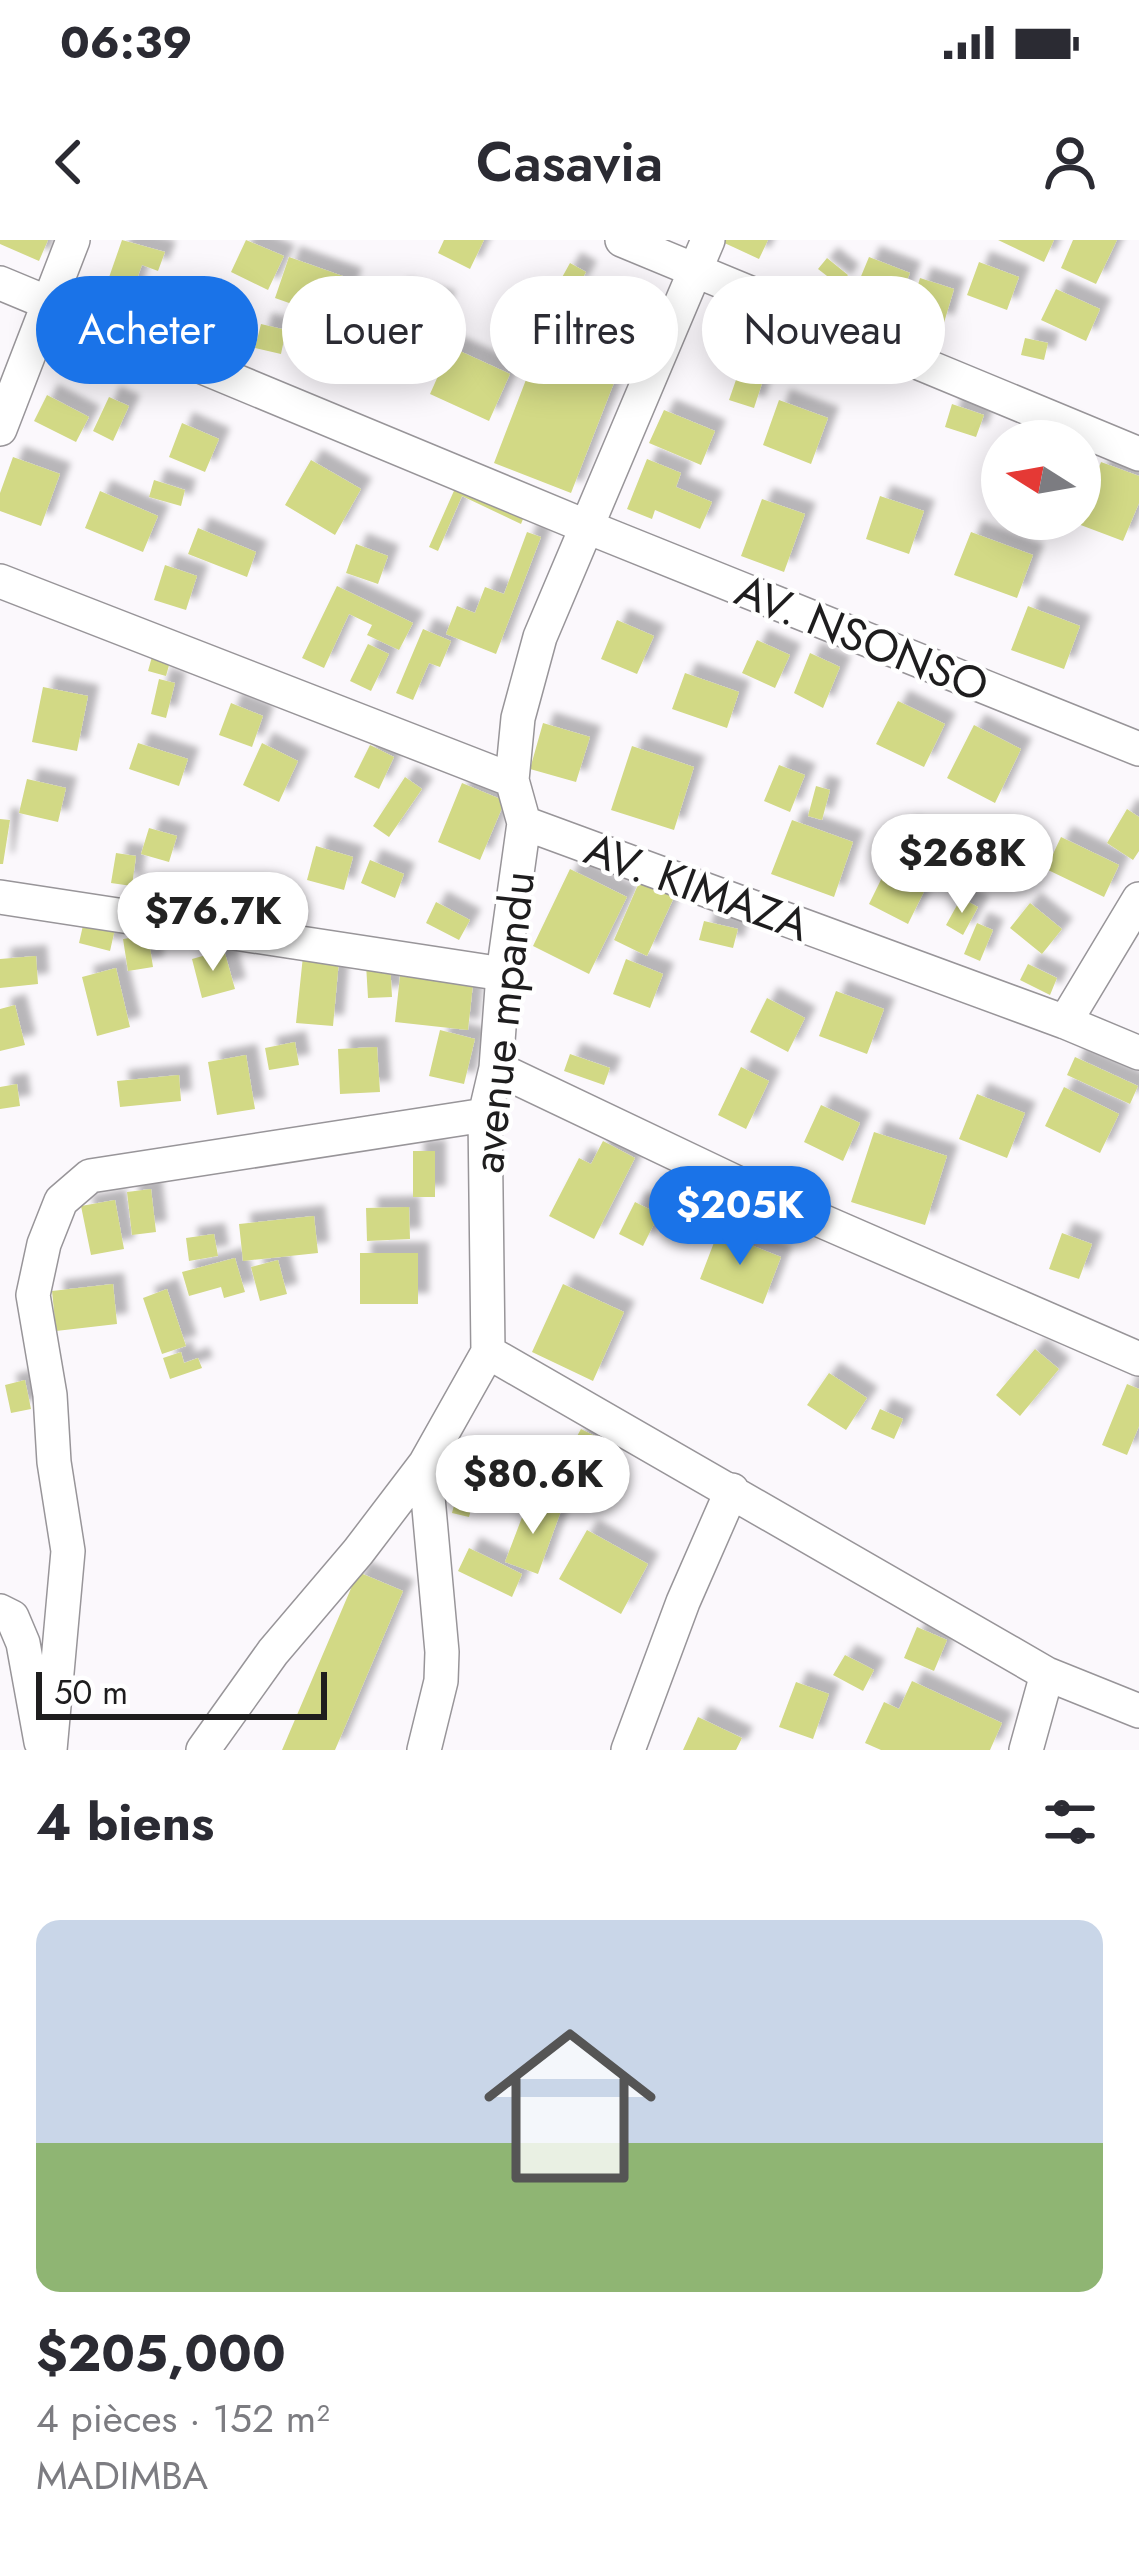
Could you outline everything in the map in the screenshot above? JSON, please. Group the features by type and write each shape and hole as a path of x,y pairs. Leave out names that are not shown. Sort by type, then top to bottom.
{"street":[{"path":"59,276 74,240"},
{"path":"622,240 702,256 1139,454"},
{"name":"avenue mpandu","path":"488,1352 485,1115 496,1068 503,974 524,824 512,780 518,718 540,637 702,256"},
{"name":"AV. NSONSO","path":"0,283 36,299"},
{"path":"0,429 36,335"},
{"name":"AV. NSONSO","path":"242,384 1139,749"},
{"path":"0,581 512,780"},
{"name":"AV. KIMAZA","path":"524,824 1139,1053"},
{"path":"0,897 503,974"},
{"path":"1065,1022 1139,899"},
{"path":"496,1068 769,1198 1139,1359"},
{"path":"46,1750 68,1551 33,1295 44,1244 61,1201 90,1176 485,1115"},
{"path":"202,1750 273,1652 425,1464 488,1352 1047,1674 1139,1711"},
{"path":"424,1750 441,1681 442,1652 425,1464"},
{"path":"628,1750 683,1602 732,1490"},
{"path":"0,1611 13,1617 23,1643 46,1750"},
{"path":"1026,1750 1047,1674"}],"building":[{"path":"0,240 48,240 39,261"},
{"path":"122,240 165,252 158,271 142,265 138,276 109,276"},
{"path":"246,240 284,256 268,290 258,285 258,276 231,272"},
{"path":"444,240 484,240 470,269 438,253"},
{"path":"718,240 768,240 759,259"},
{"path":"998,240 1054,240 1044,262"},
{"path":"1073,240 1117,240 1096,284 1061,268"},
{"path":"289,257 343,276 283,276"},
{"path":"869,257 910,273 909,276 861,276"},
{"path":"827,258 848,275 827,276 818,269"},
{"path":"979,262 1019,277 1007,310 967,295"},
{"path":"570,263 586,272 584,276 563,276"},
{"path":"945,286 954,289 945,319"},
{"path":"1056,289 1100,309 1086,341 1041,320"},
{"path":"261,324 282,329 281,354 258,349"},
{"path":"1025,338 1048,343 1044,360 1021,355"},
{"path":"466,354 490,365 490,384 506,384 489,421 430,394 434,384 466,384"},
{"path":"524,384 614,384 571,493 494,463"},
{"path":"735,384 762,384 754,408 729,400"},
{"path":"47,395 89,417 76,442 34,421"},
{"path":"109,397 129,406 113,441 93,431"},
{"path":"779,400 828,418 811,464 763,445"},
{"path":"952,404 984,415 976,437 945,427"},
{"path":"664,410 715,431 701,465 649,443"},
{"path":"182,423 219,439 205,472 169,457"},
{"path":"13,457 60,474 41,526 0,511 0,493"},
{"path":"647,459 681,473 676,487 712,502 700,529 655,510 652,519 627,509"},
{"path":"311,460 361,489 335,535 285,505"},
{"path":"1101,462 1139,476 1139,503 1123,541 1101,533"},
{"path":"154,480 185,490 181,506 149,497"},
{"path":"457,484 525,514 521,524 462,496 438,551 429,547"},
{"path":"100,491 158,516 143,552 85,528"},
{"path":"880,496 924,511 909,554 866,539"},
{"path":"762,499 805,514 784,572 741,556"},
{"path":"198,528 256,552 247,577 188,554"},
{"path":"527,532 541,537 496,654 446,634 457,606 475,613 485,587 504,594"},
{"path":"971,532 981,540 1033,555 1017,598 954,575"},
{"path":"356,544 388,556 378,584 346,573"},
{"path":"165,565 197,576 186,610 154,600"},
{"path":"337,586 413,623 399,650 367,635 372,625 349,614 324,668 302,658"},
{"path":"1028,606 1080,626 1064,669 1011,650"},
{"path":"617,620 654,636 637,674 601,659"},
{"path":"423,629 451,641 440,667 429,663 413,700 396,693"},
{"path":"757,640 790,655 775,688 742,673"},
{"path":"368,644 389,654 371,691 350,681"},
{"path":"153,653 171,658 166,676 148,671"},
{"path":"810,653 840,667 823,708 794,693"},
{"path":"685,673 739,692 727,728 672,709"},
{"path":"159,679 175,683 166,718 151,714"},
{"path":"43,687 88,696 77,751 32,742"},
{"path":"898,701 945,724 924,767 876,744"},
{"path":"231,703 263,716 252,747 219,735"},
{"path":"543,723 590,737 576,782 530,769"},
{"path":"974,725 1021,749 995,803 947,778"},
{"path":"138,743 188,759 179,786 129,769"},
{"path":"262,743 298,761 279,802 243,785"},
{"path":"370,745 394,757 379,789 354,777"},
{"path":"632,746 694,767 674,830 611,810"},
{"path":"779,765 805,775 790,812 764,801"},
{"path":"405,777 422,789 389,837 373,826"},
{"path":"27,779 66,788 58,822 19,813"},
{"path":"462,783 505,801 480,860 438,842"},
{"path":"816,786 830,790 822,820 808,816"},
{"path":"1127,809 1139,817 1139,851 1133,860 1107,843"},
{"path":"0,819 10,820 3,864 0,864"},
{"path":"792,820 853,842 834,897 771,874"},
{"path":"907,827 946,847 908,924 869,904"},
{"path":"149,828 177,836 169,862 141,854"},
{"path":"1061,837 1119,865 1104,897 1046,869"},
{"path":"316,846 353,857 344,890 307,880"},
{"path":"116,853 136,856 132,886 111,883"},
{"path":"370,860 404,874 395,898 361,883"},
{"path":"570,869 627,897 589,974 533,946"},
{"path":"641,878 676,893 647,956 614,940"},
{"path":"961,898 978,907 963,935 946,925"},
{"path":"436,902 470,920 459,940 426,923"},
{"path":"1030,903 1062,929 1042,954 1010,928"},
{"path":"84,921 115,929 110,951 79,943"},
{"path":"704,921 738,929 733,948 699,940"},
{"path":"977,923 993,930 980,961 964,954"},
{"path":"148,935 153,967 128,971 123,939"},
{"path":"224,950 235,989 202,998 192,959"},
{"path":"36,956 38,984 0,988 0,959"},
{"path":"303,956 339,960 333,1026 296,1023"},
{"path":"626,959 663,974 650,1008 613,994"},
{"path":"390,962 392,997 368,998 366,964"},
{"path":"1028,964 1057,978 1050,995 1020,980"},
{"path":"116,968 130,1027 97,1036 82,977"},
{"path":"400,976 473,984 468,1030 395,1022"},
{"path":"836,991 884,1009 867,1054 819,1036"},
{"path":"767,998 805,1018 788,1052 750,1032"},
{"path":"15,1005 25,1045 0,1051 0,1009"},
{"path":"440,1030 475,1039 464,1084 429,1076"},
{"path":"295,1042 299,1065 269,1070 265,1048"},
{"path":"377,1047 380,1092 340,1094 338,1049"},
{"path":"570,1054 610,1068 604,1085 564,1071"},
{"path":"246,1055 255,1109 217,1115 208,1062"},
{"path":"1075,1057 1138,1086 1130,1104 1067,1075"},
{"path":"741,1067 769,1081 746,1129 718,1115"},
{"path":"179,1075 181,1101 120,1107 117,1081"},
{"path":"17,1084 20,1106 0,1109 0,1087"},
{"path":"1064,1087 1119,1114 1100,1153 1045,1126"},
{"path":"977,1094 1025,1113 1007,1158 959,1139"},
{"path":"821,1105 860,1123 843,1161 804,1142"},
{"path":"874,1132 947,1156 925,1225 851,1202"},
{"path":"603,1141 635,1158 594,1239 549,1216 579,1158 591,1164"},
{"path":"413,1151 435,1151 435,1197 413,1197"},
{"path":"151,1189 156,1232 132,1235 127,1192"},
{"path":"115,1200 124,1249 91,1255 81,1206"},
{"path":"635,1202 659,1214 643,1246 619,1234"},
{"path":"409,1207 410,1239 367,1241 366,1208"},
{"path":"314,1216 318,1253 243,1261 239,1224"},
{"path":"718,1232 781,1257 763,1304 700,1279"},
{"path":"1062,1233 1092,1244 1079,1279 1049,1269"},
{"path":"214,1234 218,1256 189,1261 186,1238"},
{"path":"360,1253 418,1253 418,1304 360,1304"},
{"path":"235,1258 245,1292 224,1298 221,1287 189,1296 182,1272"},
{"path":"278,1260 287,1294 260,1301 251,1267"},
{"path":"113,1284 117,1324 56,1331 52,1291"},
{"path":"563,1284 624,1312 593,1381 532,1352"},
{"path":"167,1289 186,1346 162,1354 143,1298"},
{"path":"1035,1349 1059,1369 1020,1416 996,1395"},
{"path":"181,1352 184,1363 198,1358 202,1368 170,1379 163,1358"},
{"path":"829,1373 867,1398 846,1430 807,1405"},
{"path":"25,1380 31,1409 11,1413 5,1385"},
{"path":"1127,1384 1139,1389 1139,1426 1127,1455 1102,1445"},
{"path":"880,1409 903,1419 894,1439 871,1429"},
{"path":"581,1429 605,1441 578,1489 555,1476"},
{"path":"461,1478 478,1482 469,1517 452,1513"},
{"path":"485,1478 511,1486 504,1513 477,1504"},
{"path":"529,1499 561,1511 538,1574 505,1562"},
{"path":"587,1530 648,1564 621,1614 559,1579"},
{"path":"469,1548 522,1574 512,1597 458,1571"},
{"path":"358,1572 403,1591 335,1750 282,1750"},
{"path":"917,1627 947,1640 934,1671 904,1658"},
{"path":"845,1655 874,1670 863,1691 833,1675"},
{"path":"912,1681 1002,1723 990,1750 881,1750 865,1743 884,1702 899,1709"},
{"path":"796,1682 829,1694 813,1739 779,1727"},
{"path":"698,1717 742,1738 736,1750 683,1750"}]}
